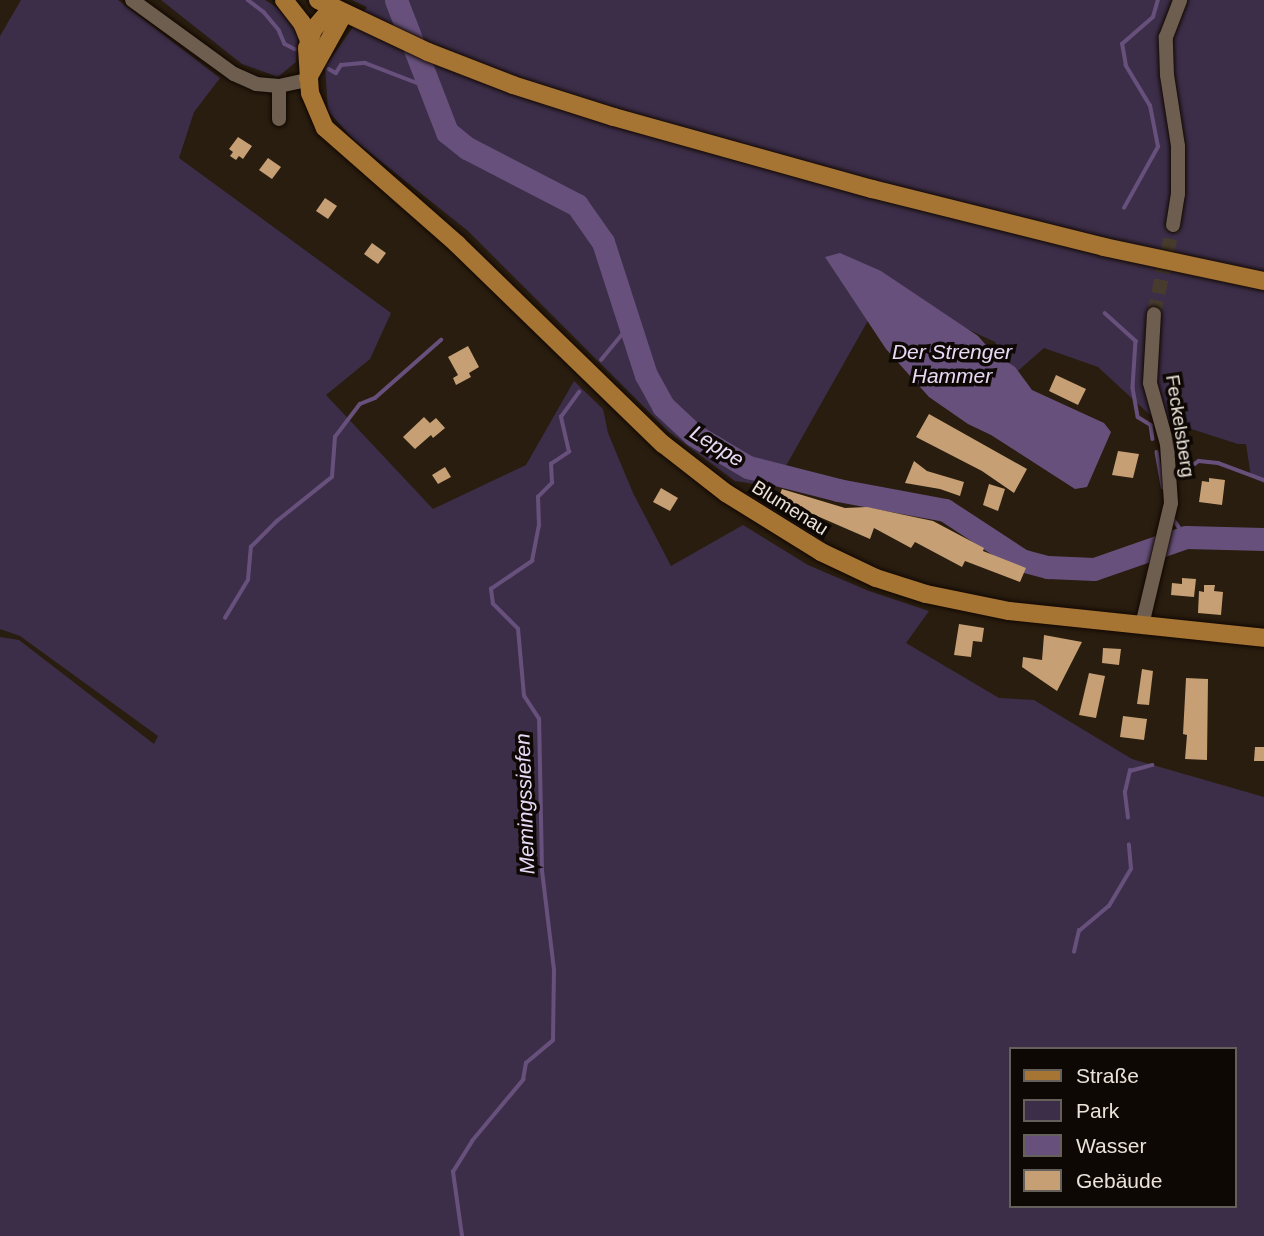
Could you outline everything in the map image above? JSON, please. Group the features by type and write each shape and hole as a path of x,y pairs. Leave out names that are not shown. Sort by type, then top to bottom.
{"main road":[{"path":"284,0 302,23 308,38"},
{"path":"308,38 331,7"},
{"path":"331,7 428,52 575,104 872,189 1104,247 1264,281"},
{"path":"307,80 331,7"},
{"name":"Blumenau","path":"308,38 307,80 316,111 336,140 457,244 663,444 726,493 773,525 876,578 926,594 1009,611 1264,638"}],"street":[{"path":"132,0 234,74 256,84 279,86 307,80"},
{"path":"1173,225 1178,194 1178,146 1167,75 1166,37 1180,0"},
{"path":"279,86 279,119"},
{"name":"Feckelsberg","path":"1142,625 1164,533 1171,490 1167,444 1150,383 1154,314"}],"green space":[{"path":"21,0 118,0 220,78 194,112 179,158 391,313 370,359 326,395 433,509 526,465 574,381 603,409 608,433 633,493 671,566 743,525 808,565 869,591 929,611 906,643 999,698 1034,700 1132,759 1264,797 1264,1236 0,1236 0,637 19,640 154,744 158,736 20,636 0,629 0,36"},
{"path":"161,0 265,0 289,15 298,38 296,62 278,77 242,64"},
{"path":"352,0 1264,0 1264,483 1251,477 1246,444 1238,444 1151,416 1098,367 1044,348 1012,376 995,342 911,303 870,317 774,487 735,481 669,432 468,231 353,139 328,111 325,67 367,7"}],"water":[{"name":"Der Strenger Hammer","path":"840,253 881,271 978,336 992,352 1015,367 1032,390 1104,423 1111,432 1087,487 1075,489 929,397 886,349 825,257"}],"building":[{"path":"238,137 252,146 243,159 239,156 236,160 230,156 233,152 229,149"},
{"path":"268,158 281,167 272,179 259,170"},
{"path":"325,198 337,206 328,219 316,211"},
{"path":"372,243 386,253 378,264 364,254"},
{"path":"468,346 479,367 469,373 471,377 456,385 453,378 458,375 448,357"},
{"path":"1056,375 1086,389 1078,405 1049,391"},
{"path":"929,414 1027,469 1014,493 982,471 916,437"},
{"path":"424,417 430,423 436,418 445,428 433,438 431,435 415,449 403,437"},
{"path":"1118,451 1139,454 1133,478 1112,475"},
{"path":"914,461 927,471 964,482 960,496 940,489 905,483"},
{"path":"445,467 451,477 438,484 432,475"},
{"path":"1209,478 1225,480 1222,505 1199,502 1202,481 1209,482"},
{"path":"989,484 1005,489 998,511 983,505"},
{"path":"661,488 678,498 670,511 653,502"},
{"path":"782,489 845,508 867,507 933,521 984,548 983,551 1026,568 1020,582 965,561 962,567 915,542 911,548 874,528 870,539 778,499"},
{"path":"1182,578 1196,579 1194,597 1171,595 1172,583 1182,584"},
{"path":"1204,585 1215,585 1214,591 1223,592 1221,615 1198,613 1199,591 1204,592"},
{"path":"959,624 984,628 982,642 973,641 971,657 954,655"},
{"path":"1044,635 1082,642 1057,691 1022,667 1023,657 1042,660"},
{"path":"1103,648 1121,649 1119,665 1102,663"},
{"path":"1142,669 1153,671 1149,705 1137,704"},
{"path":"1089,673 1105,676 1096,718 1079,715"},
{"path":"1186,678 1208,679 1207,760 1185,759 1187,735 1183,734"},
{"path":"1123,716 1147,719 1144,740 1120,737"},
{"path":"1255,747 1264,747 1264,761 1254,761"}],"waterway":[{"path":"248,0 264,12 279,30 285,44 295,49"},
{"name":"Leppe","path":"396,0 447,132 467,148 577,205 603,242 646,375 663,406 694,435 748,467 838,490 945,510 1021,560 1048,567 1094,569 1186,537 1264,539"},
{"path":"1124,208 1158,147 1150,106 1126,66 1122,44 1153,17 1158,0"},
{"path":"329,69 336,73 341,65 365,63 430,88"},
{"path":"1105,313 1136,341 1133,388 1138,417 1151,425 1153,439"},
{"name":"Memingssiefen","path":"601,360 629,326"},
{"path":"225,618 248,580 251,547 277,521 332,477 335,437 360,404 375,398 441,340"},
{"name":"Memingssiefen","path":"462,1236 453,1172 472,1141 523,1080 526,1063 553,1040 554,970 542,871 539,719 524,696 518,629 493,604 491,589 532,561 539,526 538,497 552,483 551,464 569,452 561,417 579,392"},
{"path":"1157,452 1163,487"},
{"path":"1181,474 1199,461 1218,463 1264,480"},
{"path":"1174,520 1186,537"},
{"path":"1128,818 1125,792 1130,771 1152,765"},
{"path":"1074,952 1079,931 1109,906 1131,869 1129,845"}],"tunnel":[{"path":"1154,314 1173,225"}]}
